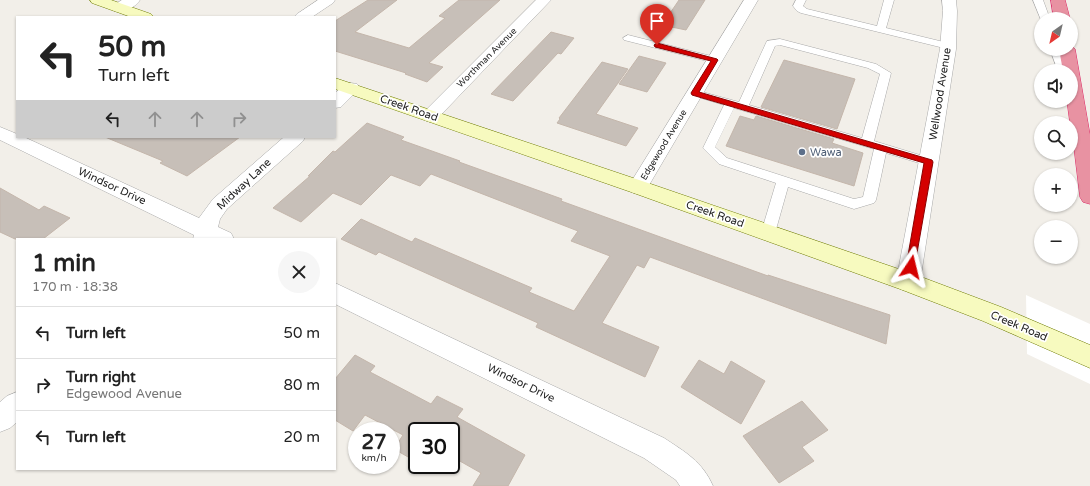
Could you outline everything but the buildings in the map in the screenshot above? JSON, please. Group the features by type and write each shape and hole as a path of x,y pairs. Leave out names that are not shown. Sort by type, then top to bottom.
{"highway":[{"path":"1058,0 1061,12"},
{"path":"1077,108 1090,197"}],"main road":[{"path":"97,0 143,16"},
{"name":"Creek Road","path":"343,86 638,187 908,282 1029,330 1090,357"}],"street":[{"path":"119,8 133,0"},
{"path":"304,16 328,0"},
{"name":"Worthman Avenue","path":"430,116 544,0"},
{"name":"Edgewood Avenue","path":"638,187 750,0"},
{"name":"Wellwood Avenue","path":"908,282 948,46 950,11 949,0"},
{"path":"336,100 343,86"},
{"name":"Windsor Drive","path":"0,133 211,236"},
{"name":"Midway Lane","path":"211,236 210,217 220,204 295,138"},
{"name":"Windsor Drive","path":"336,293 654,448 686,470 698,486"},
{"path":"0,419 16,406"}],"lane":[{"path":"801,0 798,6 804,11 948,46"},
{"path":"881,30 889,0"},
{"path":"1038,0 1042,12"},
{"path":"628,38 715,60"},
{"path":"867,143 886,73 872,66 780,42 771,43 736,105 709,148 723,161 854,204 869,200 881,147"},
{"path":"695,93 929,162"},
{"path":"1075,108 1079,119"},
{"path":"768,233 784,181"}],"pier":[{"path":"1026,295 1090,324 1090,384 1027,354"}],"place":[{"name":"Wawa","path":"802,152"}],"route":[{"path":"657,45 715,60 695,93 929,162 911,267"}]}
